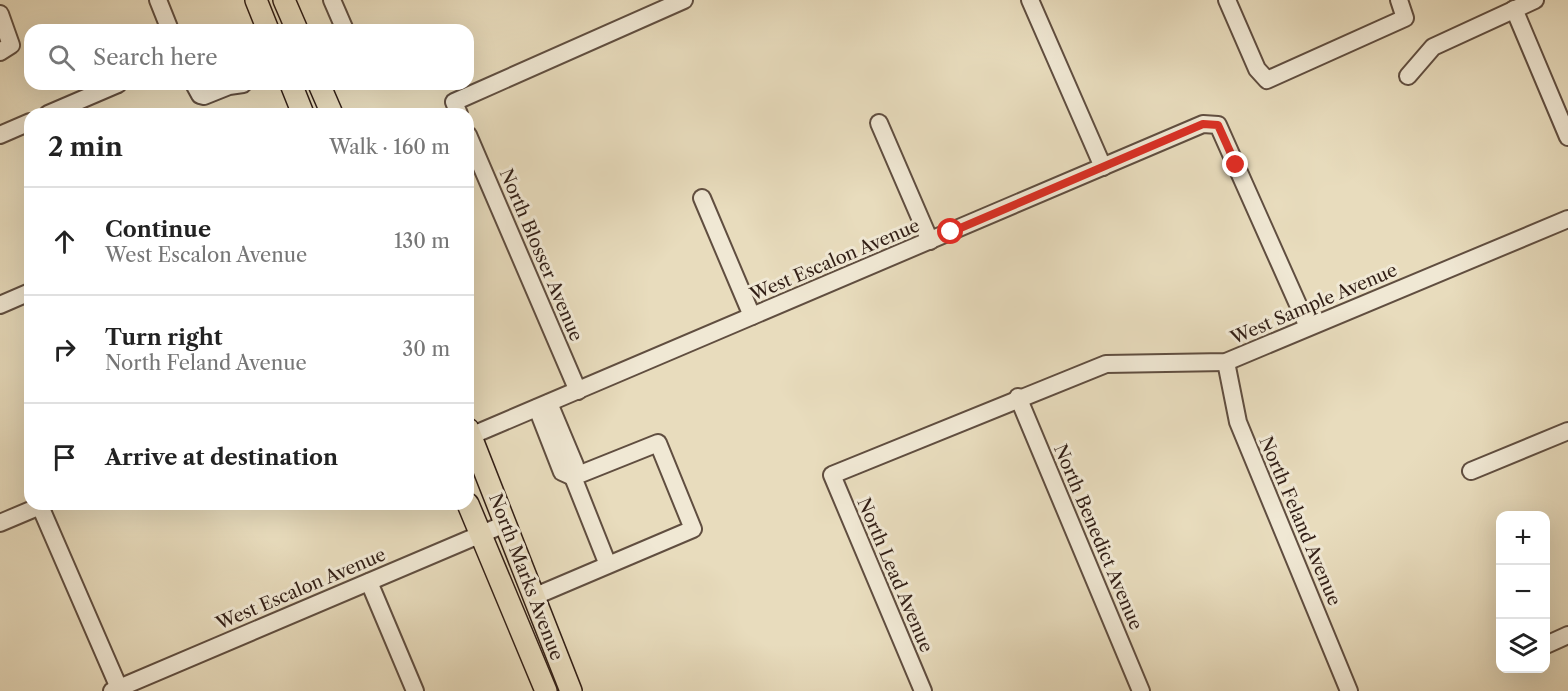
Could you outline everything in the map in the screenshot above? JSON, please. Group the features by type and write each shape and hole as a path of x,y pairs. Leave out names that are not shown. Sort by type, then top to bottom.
{"main road":[{"path":"255,0 265,24"},
{"path":"284,0 294,24"},
{"path":"293,90 301,108"},
{"path":"322,90 329,108"},
{"name":"North Marks Avenue","path":"474,446 572,691"},
{"name":"North Marks Avenue","path":"470,510 546,691"}],"street":[{"path":"158,0 168,24"},
{"path":"332,0 342,24"},
{"path":"456,108 684,0"},
{"path":"1030,0 1103,167"},
{"path":"1227,0 1257,69 1267,80 1405,18 1400,0"},
{"path":"1408,76 1433,47 1535,0"},
{"path":"1514,9 1568,137"},
{"path":"0,14 11,45 0,52"},
{"path":"62,108 104,90"},
{"path":"197,90 200,95 204,96 220,90"},
{"path":"879,123 930,241"},
{"path":"0,135 24,125"},
{"name":"West Escalon Avenue","path":"474,432 543,406 1192,127 1218,125 1308,327"},
{"name":"North Blosser Avenue","path":"474,149 578,391"},
{"path":"702,198 752,316"},
{"name":"West Sample Avenue","path":"832,475 1018,397 1106,363 1226,362 1568,219"},
{"path":"0,304 24,294"},
{"name":"North Feland Avenue","path":"1226,362 1238,422 1349,691"},
{"name":"North Benedict Avenue","path":"1018,397 1141,691"},
{"path":"543,406 562,472 573,477 608,565"},
{"path":"1470,471 1568,431"},
{"path":"533,597 693,529 658,443 573,477"},
{"name":"North Lead Avenue","path":"832,475 922,691"},
{"path":"0,523 31,510"},
{"path":"45,510 116,690"},
{"name":"West Escalon Avenue","path":"116,690 505,524"},
{"path":"369,582 415,691"},
{"path":"1550,643 1568,635"}],"route":[{"path":"951,232 1203,124 1218,125 1236,165"}]}
